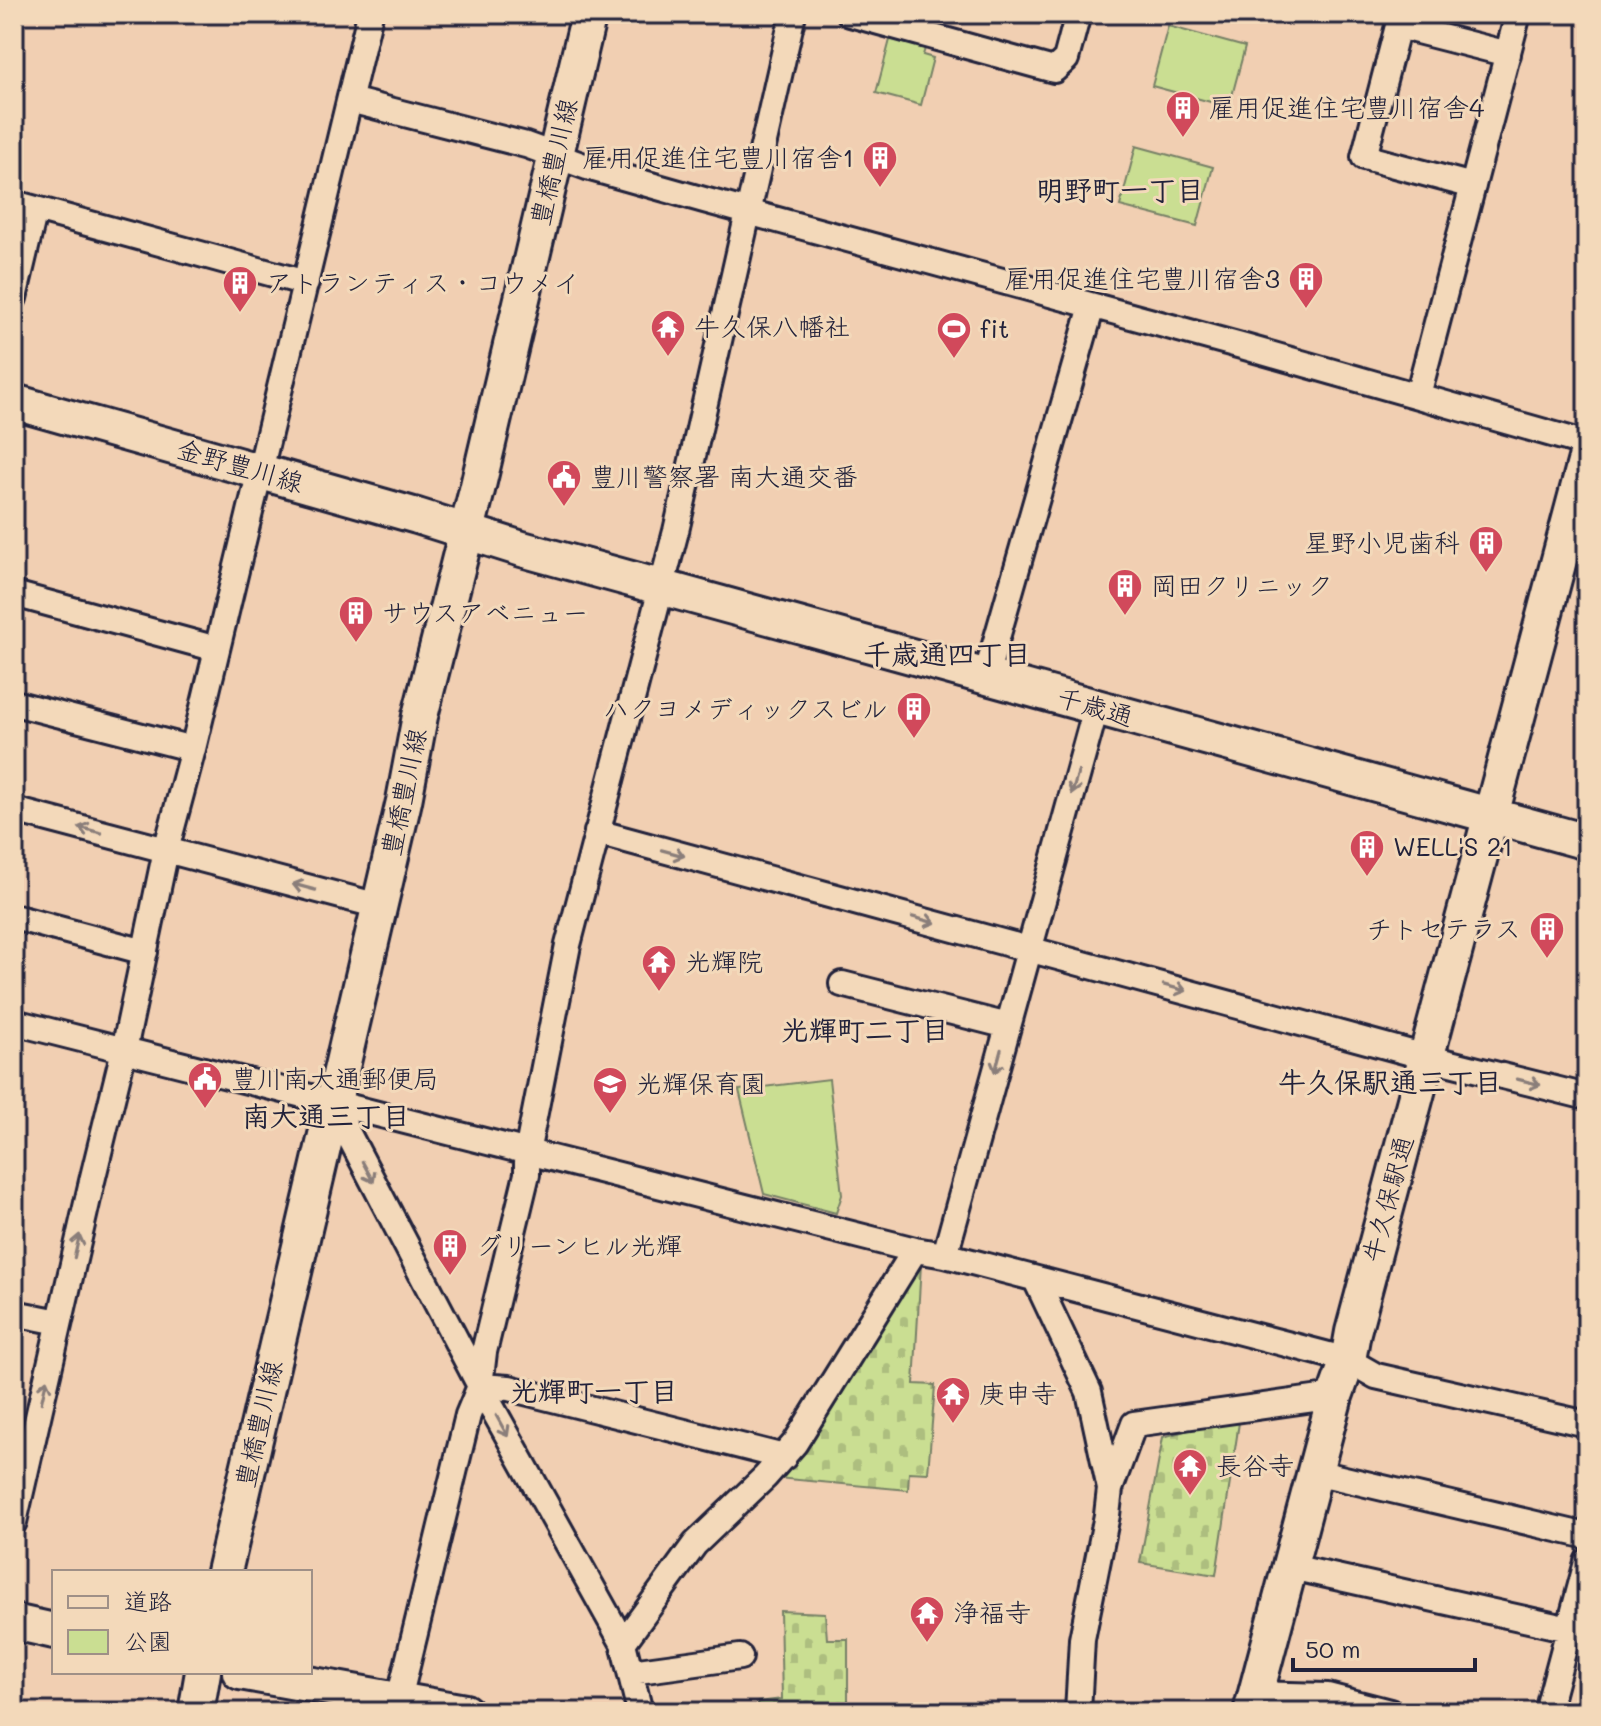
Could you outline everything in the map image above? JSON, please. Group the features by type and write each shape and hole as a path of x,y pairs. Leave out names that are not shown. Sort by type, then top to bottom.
{"street":[{"path":"14,1522 124,1050 166,850 370,14"},
{"name":"豊橋豊川線","path":"224,1570 379,906 420,714 589,14"},
{"path":"399,1699 468,1415 480,1386 484,1352 527,1174 527,1153 568,945 661,587 793,14"},
{"path":"850,14 1054,70 1066,59 1078,14"},
{"path":"1418,395 1518,14"},
{"path":"1473,186 1364,157 1394,40 1398,26 1508,54"},
{"path":"350,100 526,145 747,212 1587,444"},
{"path":"14,298 25,206 306,283"},
{"path":"986,676 1092,306"},
{"name":"金野豊川線","path":"14,402 466,531"},
{"name":"牛久保駅通","path":"1253,1703 1335,1396 1348,1360 1587,455"},
{"name":"千歳通","path":"466,531 1587,842"},
{"path":"14,594 217,649"},
{"path":"14,703 193,749"},
{"path":"945,1255 1096,708"},
{"path":"14,810 379,906"},
{"path":"597,832 1426,1057 1587,1097"},
{"path":"14,917 145,952"},
{"path":"842,984 1008,1026"},
{"path":"14,1022 405,1119 527,1153 945,1255 1348,1360 1376,1376 1587,1424"},
{"path":"332,1103 480,1386 623,1643 640,1712"},
{"path":"623,1643 695,1544 784,1457 915,1250"},
{"path":"1036,1280 1089,1392 1110,1489"},
{"path":"14,1313 59,1322"},
{"path":"480,1386 509,1388 784,1457"},
{"path":"1078,1712 1082,1639 1110,1489 1134,1424 1335,1396"},
{"path":"1315,1472 1587,1536"},
{"path":"1547,1712 1587,1562"},
{"path":"1291,1567 1569,1629"},
{"path":"14,1622 52,1631"},
{"path":"631,1672 740,1657"},
{"path":"196,1712 203,1674"},
{"path":"252,1674 465,1712"},
{"path":"1253,1703 1328,1696 1390,1712"}],"green space":[{"path":"1168,26 1245,47 1229,107 1152,86"},
{"path":"891,36 926,45 923,55 933,58 921,105 876,93"},
{"path":"1136,146 1213,167 1197,226 1120,206"},
{"path":"829,1079 842,1195 836,1213 764,1194 739,1090"},
{"path":"921,1264 914,1384 935,1385 928,1473 909,1472 908,1490 776,1478 913,1267"},
{"path":"1240,1416 1216,1575 1140,1563 1163,1437"},
{"path":"780,1611 825,1613 827,1639 848,1639 848,1712 760,1712 758,1702 782,1699"}],"place":[{"name":"雇用促進住宅豊川宿舎4","path":"1183,139"},
{"name":"雇用促進住宅豊川宿舎1","path":"880,189"},
{"name":"雇用促進住宅豊川宿舎3","path":"1306,310"},
{"name":"アトランティス・コウメイ","path":"240,314"},
{"name":"牛久保八幡社","path":"668,358"},
{"name":"fit","path":"954,360"},
{"name":"豊川警察署 南大通交番","path":"564,508"},
{"name":"星野小児歯科","path":"1486,574"},
{"name":"岡田クリニック","path":"1125,617"},
{"name":"サウスアベニュー","path":"356,644"},
{"name":"ハクヨメディックスビル","path":"914,740"},
{"name":"WELL'S 21","path":"1367,878"},
{"name":"チトセテラス","path":"1547,960"},
{"name":"光輝院","path":"659,993"},
{"name":"豊川南大通郵便局","path":"205,1110"},
{"name":"光輝保育園","path":"610,1115"},
{"name":"グリーンヒル光輝","path":"450,1277"},
{"name":"庚申寺","path":"953,1425"},
{"name":"長谷寺","path":"1190,1497"},
{"name":"浄福寺","path":"927,1644"}],"district":[{"name":"明野町一丁目","path":"1120,190"},
{"name":"千歳通四丁目","path":"947,654"},
{"name":"光輝町二丁目","path":"865,1030"},
{"name":"牛久保駅通三丁目","path":"1390,1082"},
{"name":"南大通三丁目","path":"326,1116"},
{"name":"光輝町一丁目","path":"594,1391"}]}
